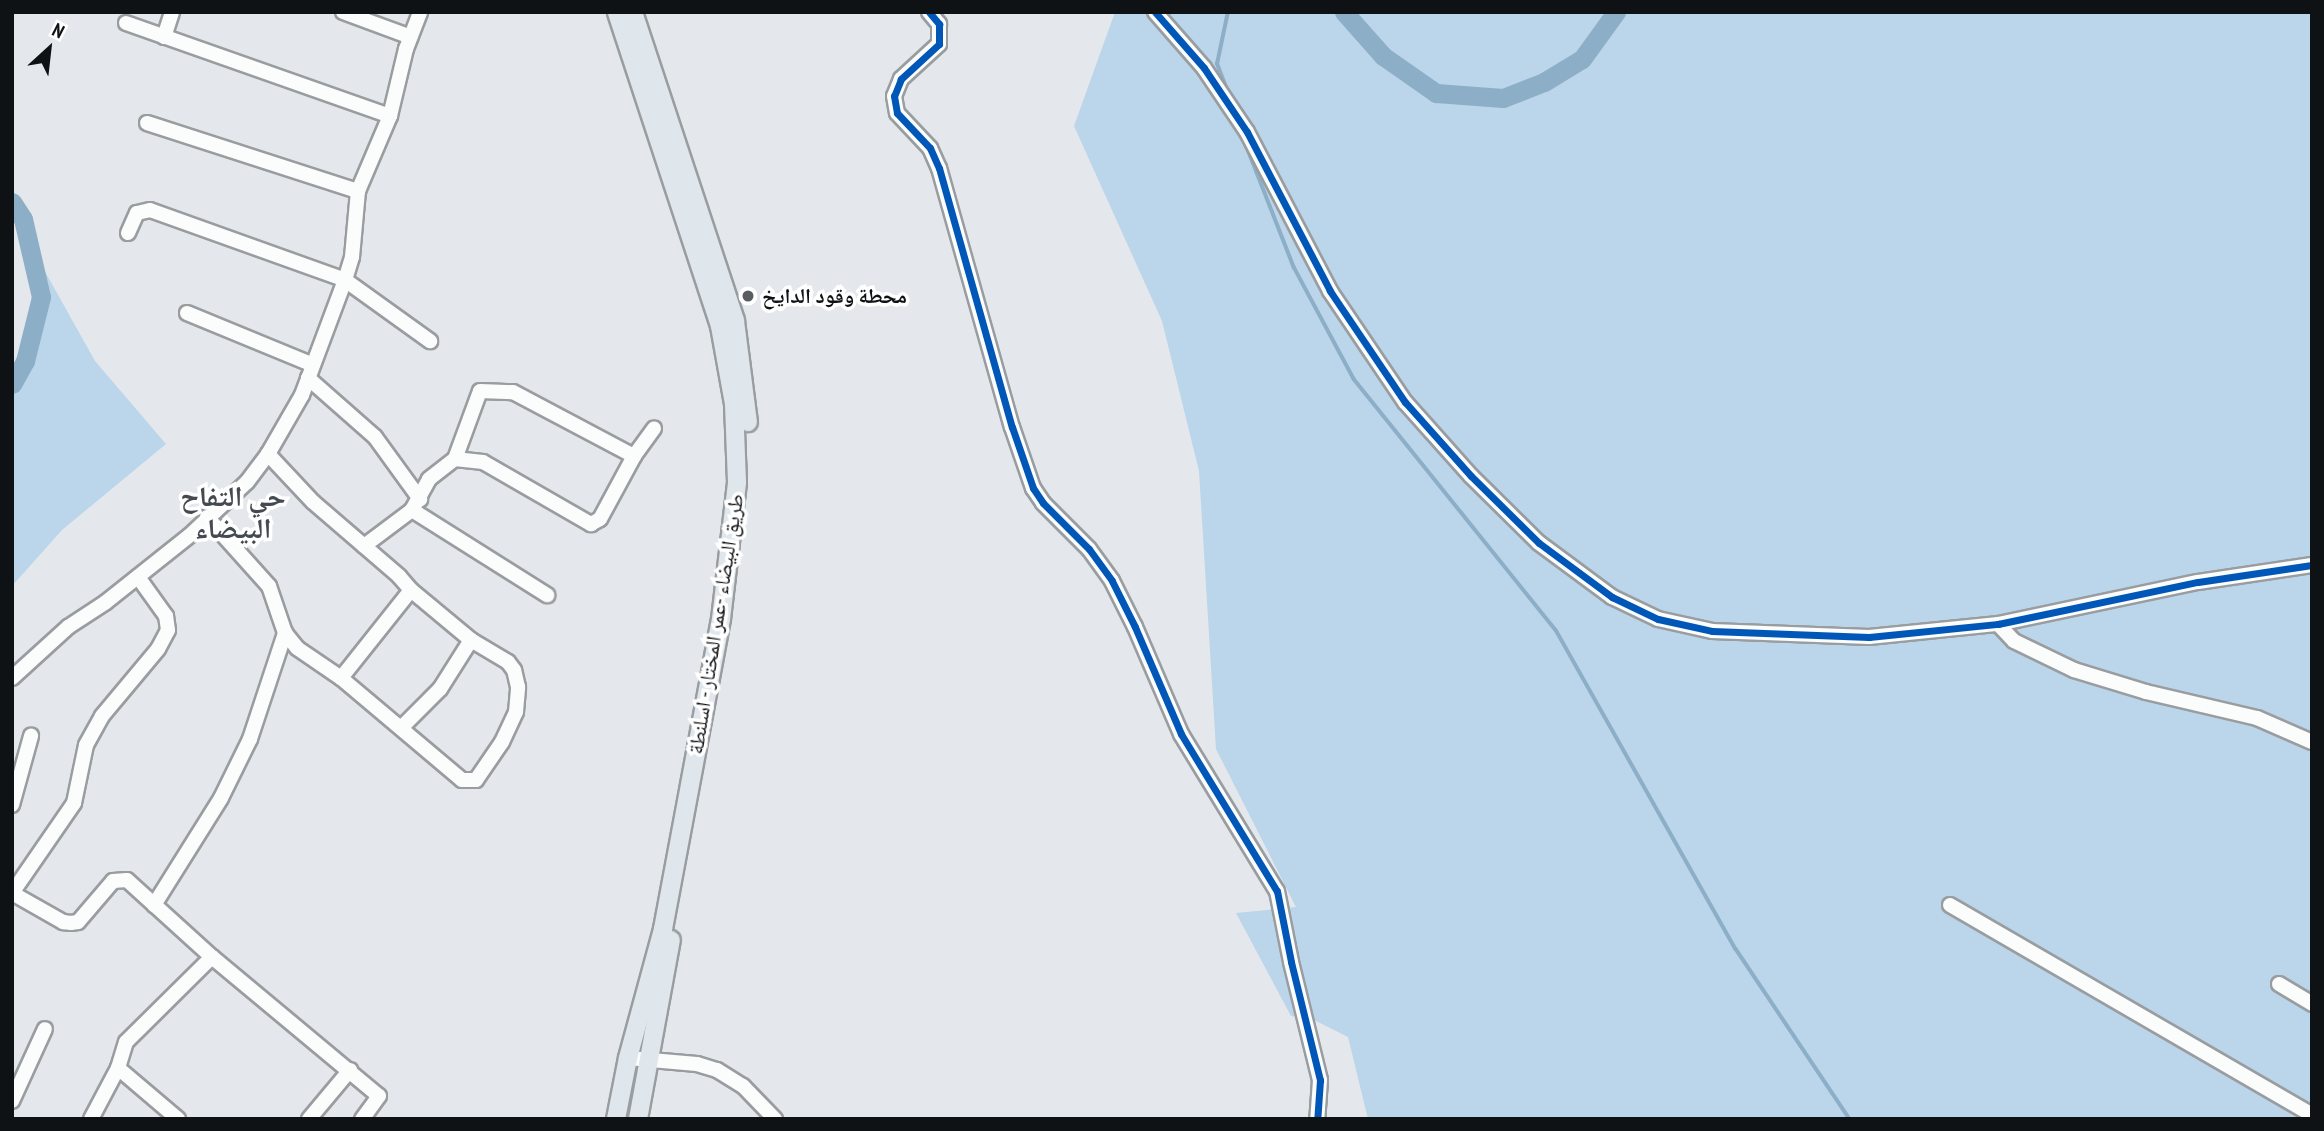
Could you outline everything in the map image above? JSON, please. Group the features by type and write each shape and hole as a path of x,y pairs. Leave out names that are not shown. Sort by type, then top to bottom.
{"main road":[{"name":"طريق البيضاء -عمر المختار - اسلنطة","path":"616,1119 628,1058 663,929 721,619 733,538 737,438 719,324 617,12"},
{"name":"طريق البيضاء -عمر المختار - اسلنطة","path":"633,12 735,321 748,432 746,529 733,617 638,1119"}],"street":[{"path":"164,37 172,12"},
{"path":"343,12 411,37"},
{"path":"12,678 68,627 138,577 189,536 247,482 268,454 302,396 345,280 352,257 358,191 390,116 420,12"},
{"path":"929,12 939,24 939,44 901,79 894,96 897,113 930,148 939,168 1012,427 1033,488 1053,514 1089,549 1112,581 1181,734 1278,891 1291,962 1320,1080 1317,1119"},
{"path":"1156,12 1204,68 1247,132 1330,291 1405,402 1471,476 1539,543 1612,597 1658,620 1712,631 1869,637 1998,624 2198,582 2312,565"},
{"path":"126,23 390,116"},
{"path":"148,123 358,191"},
{"path":"128,233 137,213 150,210 345,280 430,341"},
{"path":"187,313 311,372 375,437 416,505 547,595"},
{"path":"364,546 416,505 429,479 455,459 480,391 513,392 634,456"},
{"path":"455,459 483,462 591,524 600,519 634,456 654,428"},
{"path":"207,517 270,586 285,633 298,648 341,678 402,727 462,780 476,780 502,742 516,712 518,687 509,662 471,640 411,590 400,576 313,502 268,454"},
{"path":"138,577 166,616 167,630 158,649 102,716 86,745 74,803 12,893 63,922 71,923 78,922 113,881 127,880 212,957 379,1096 362,1119"},
{"path":"341,678 411,590"},
{"path":"1998,624 2014,641 2074,670 2146,692 2258,718 2312,742"},
{"path":"154,905 221,798 239,763 250,739 285,633"},
{"path":"402,727 440,689 471,640"},
{"path":"12,805 31,736"},
{"path":"1950,905 2312,1115"},
{"path":"91,1119 118,1068 126,1042 212,957"},
{"path":"2279,984 2312,1004"},
{"path":"14,1091 45,1029"},
{"path":"628,1058 697,1064 717,1070 743,1086 775,1119"},
{"path":"118,1068 178,1119"},
{"path":"309,1119 351,1070"}],"shaded area":[{"path":"1115,12 2312,12 2312,1119 1368,1119 1348,1037 1312,1019 1291,1016 1236,913 1296,907 1216,749 1199,471 1162,321 1074,126"},
{"path":"38,259 95,361 166,444 62,530 12,586 12,369 29,328"}],"waterway":[{"path":"1227,90 1217,64 1228,12"},
{"path":"1344,12 1383,56 1436,93 1503,98 1544,82 1582,59 1616,12"},
{"path":"1247,147 1294,267 1354,379 1556,630 1736,949 1850,1119"},
{"path":"12,202 23,219 41,297 25,361 12,384"}],"cycle path":[{"path":"929,12 939,24 939,44 901,79 894,96 897,113 930,148 939,168 1012,427 1033,488 1043,503 1089,549 1112,581 1181,734 1277,891 1320,1080 1317,1119"},
{"path":"1155,12 1204,68 1247,132 1330,291 1405,402 1471,476 1539,543 1612,597 1658,619 1712,631 1869,637 1998,624 2198,582 2312,565"}],"place":[{"name":"محطة وقود الدايخ","path":"748,296"}],"district":[{"name":"حي التفاح البيضاء","path":"233,512"}]}
